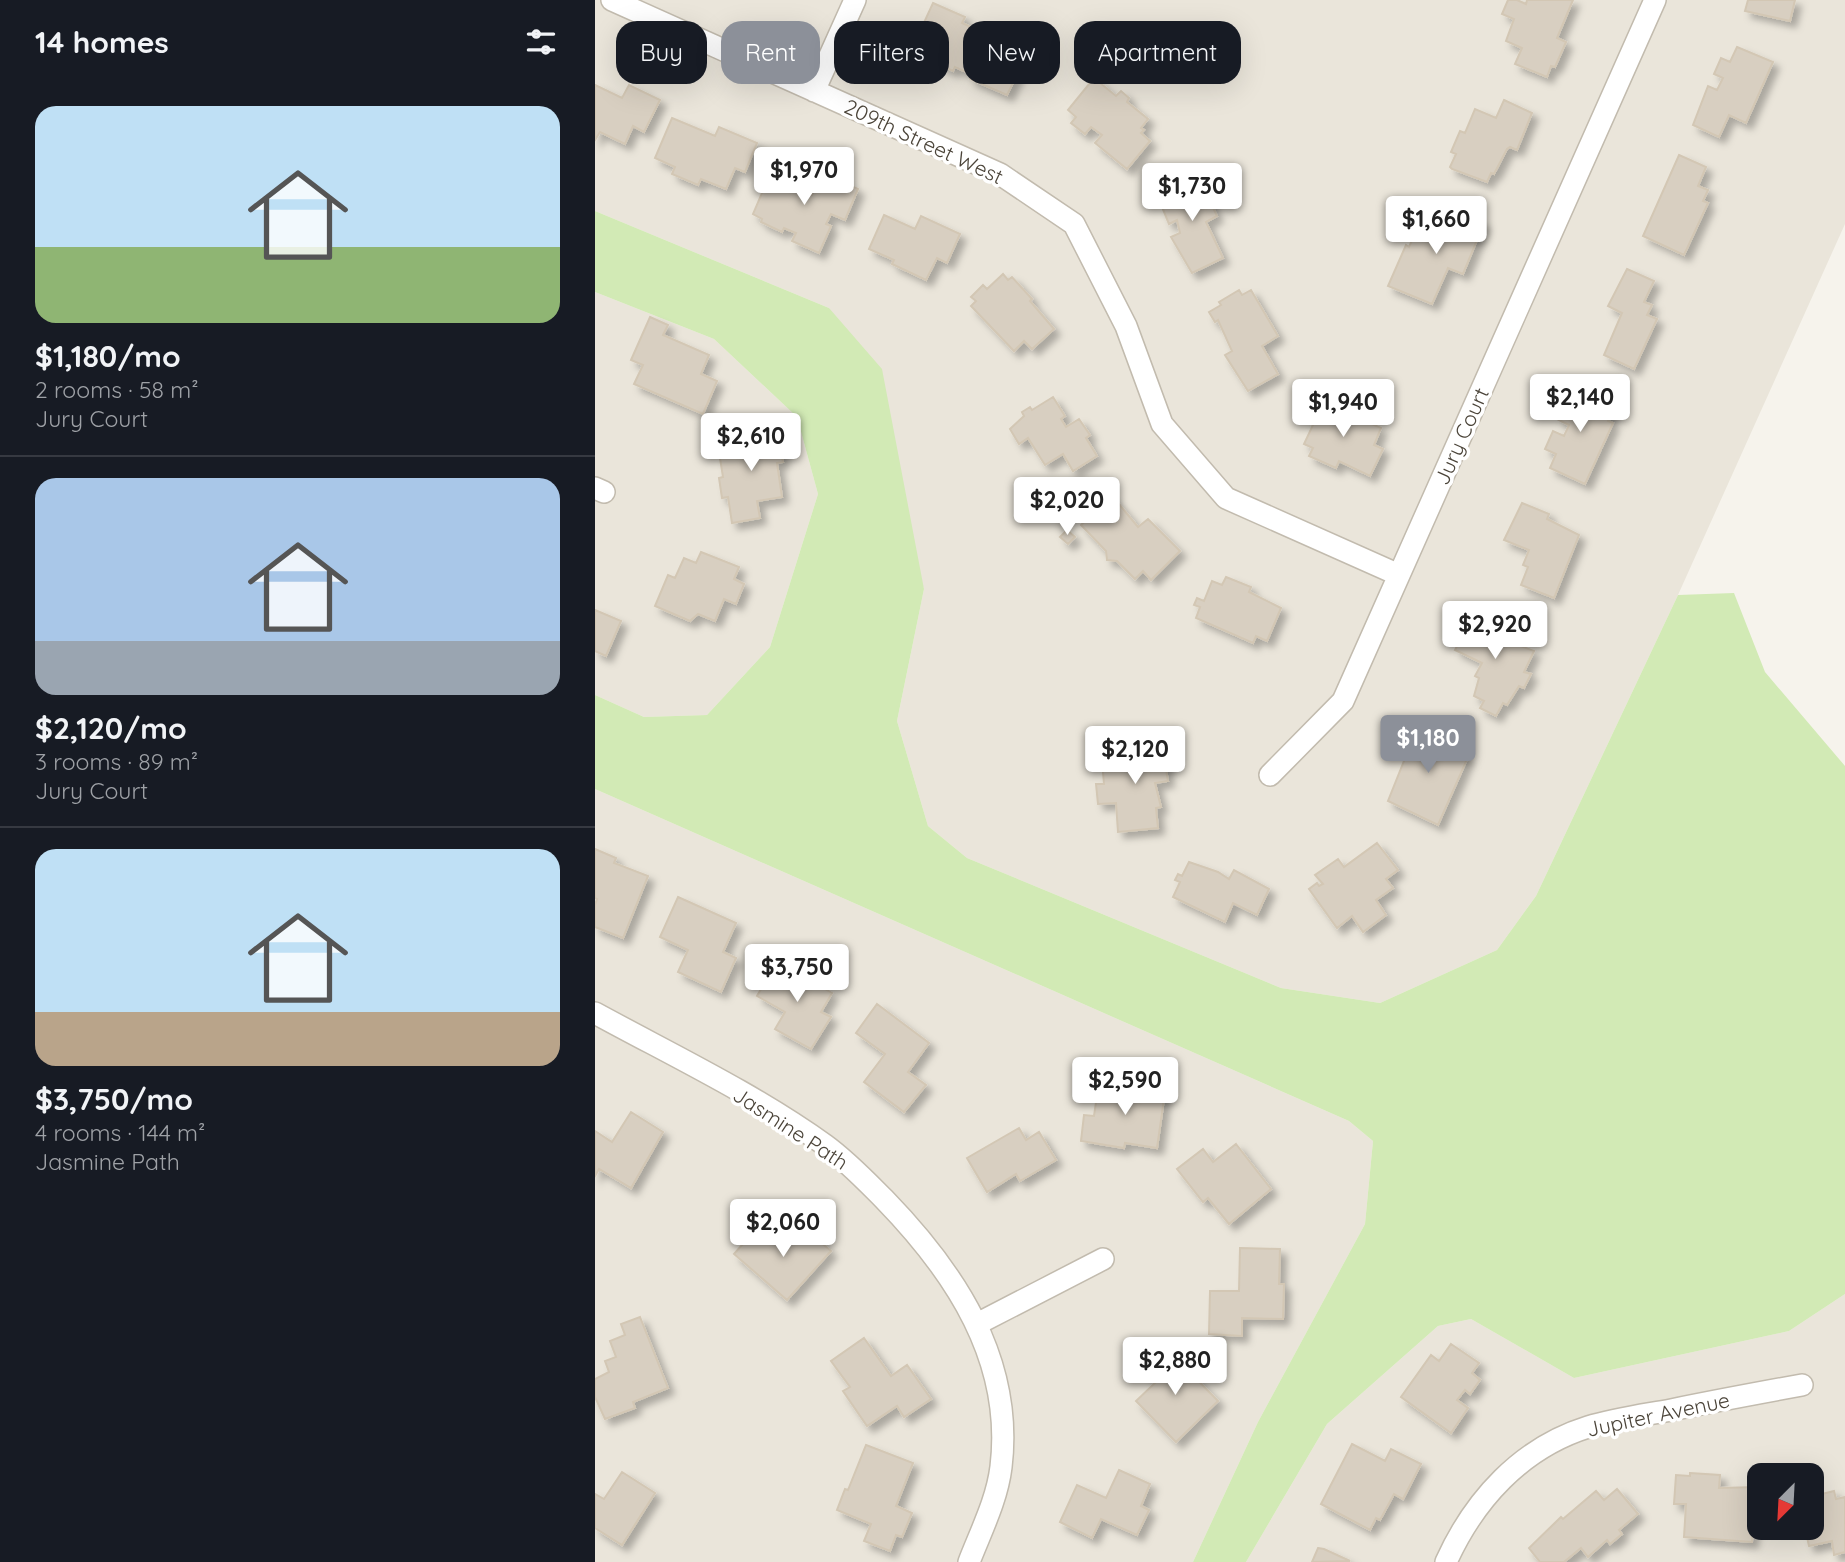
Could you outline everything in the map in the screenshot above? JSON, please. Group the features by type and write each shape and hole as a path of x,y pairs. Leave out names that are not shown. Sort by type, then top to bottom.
{"street":[{"name":"209th Street West","path":"612,0 1000,174 1074,224 1126,326 1162,424 1226,498 1399,575"},
{"path":"814,91 855,0"},
{"name":"Jury Court","path":"1270,775 1343,701 1655,0"},
{"name":"Jasmine Path","path":"595,1013 759,1103 826,1146 855,1170 909,1225 955,1286 988,1349 1001,1395 1003,1445 995,1493 969,1562"},
{"path":"977,1324 1103,1259"},
{"name":"Jupiter Avenue","path":"1446,1562 1463,1527 1498,1483 1541,1448 1564,1436 1615,1420 1802,1385"}],"shaded area":[{"path":"595,0 1845,0 1845,224 1678,595 1536,896 1497,950 1380,1003 1281,988 967,858 928,826 897,721 924,589 829,308 595,211"},
{"path":"595,292 714,339 797,417 818,494 770,647 707,715 644,717 595,695"},
{"path":"595,789 1349,1121 1373,1141 1365,1224 1258,1422 1193,1562 595,1562"},
{"path":"1845,1294 1845,1562 1246,1562 1327,1424 1438,1326 1471,1319 1574,1378 1789,1331"}],"green space":[{"path":"595,211 829,308 882,369 924,589 897,721 928,826 967,858 1281,988 1380,1003 1497,950 1536,896 1678,595 1734,593 1765,672 1845,766 1845,1294 1789,1331 1574,1378 1471,1319 1438,1326 1327,1424 1246,1562 1193,1562 1258,1422 1365,1224 1373,1141 1349,1121 595,789 595,695 644,717 707,715 770,647 818,494 797,417 714,339 595,292"}],"building":[{"path":"1508,0 1526,4 1527,0 1573,0 1557,38 1566,42 1555,67 1551,66 1547,77 1515,64 1522,48 1506,41 1514,19 1502,14"},
{"path":"1748,0 1795,0 1790,21 1745,11"},
{"path":"933,3 965,17 962,23 963,70 955,67 953,71 949,69 949,21 925,21"},
{"path":"1737,47 1773,62 1746,123 1729,115 1719,137 1693,125 1708,86 1717,90 1723,78 1714,74 1721,58 1730,62"},
{"path":"982,84 1012,84 1007,95"},
{"path":"1089,84 1101,84 1116,96 1121,91 1129,98 1127,102 1148,119 1141,128 1144,130 1141,133 1150,141 1127,169 1095,143 1102,135 1091,127 1085,134 1071,123 1076,117 1068,110"},
{"path":"595,85 622,98 629,85 660,100 644,132 633,126 625,144 600,132 595,140"},
{"path":"1504,100 1532,113 1517,150 1510,147 1507,149 1487,182 1452,169 1450,167 1456,154 1451,152 1460,131 1465,133 1475,109 1496,118"},
{"path":"672,118 715,136 719,127 757,143 745,172 735,168 726,189 701,179 698,185 672,174 675,167 655,158"},
{"path":"1679,155 1706,167 1698,186 1708,190 1703,201 1708,203 1684,255 1643,236"},
{"path":"774,165 795,174 790,186 812,195 822,173 858,189 845,220 831,214 826,224 831,226 819,253 792,241 796,233 784,228 782,232 761,222 762,219 753,214"},
{"path":"1186,174 1188,178 1197,174 1217,216 1206,222 1223,258 1192,273 1171,237 1180,233 1177,220 1169,224 1162,207 1169,204 1163,190 1183,181 1181,177"},
{"path":"1450,209 1484,223 1463,274 1448,268 1432,304 1388,286 1406,245 1409,247 1420,222 1435,229 1432,235 1437,238"},
{"path":"884,215 915,229 921,216 960,234 947,263 937,258 926,280 892,264 894,260 869,249"},
{"path":"1627,269 1654,281 1644,302 1652,305 1647,315 1657,319 1634,369 1604,355 1622,313 1608,306"},
{"path":"1003,274 1008,280 1012,277 1054,329 1032,349 1024,341 1014,351 971,306 976,301 971,297 983,285 987,289"},
{"path":"1239,290 1242,295 1251,290 1278,336 1262,346 1278,374 1248,391 1225,355 1232,351 1218,320 1215,322 1209,312 1221,305 1219,302"},
{"path":"650,317 668,325 663,335 709,355 701,374 717,381 703,414 634,384 643,365 631,360"},
{"path":"1576,383 1603,395 1599,404 1612,410 1608,421 1613,423 1585,484 1550,468 1556,454 1545,449 1553,431 1564,436 1569,425 1557,419"},
{"path":"1053,397 1065,416 1061,419 1066,427 1079,419 1090,435 1086,438 1097,456 1073,471 1063,454 1045,465 1028,438 1019,444 1010,429 1024,416 1022,412 1030,407 1032,410"},
{"path":"1322,402 1381,428 1374,445 1383,449 1370,476 1339,461 1336,468 1309,456 1313,448 1304,444 1313,425 1307,422 1314,407 1319,409"},
{"path":"777,428 783,462 777,463 782,497 757,501 760,518 732,523 728,497 722,498 719,478 723,477 719,452 730,450 728,437"},
{"path":"1110,498 1119,504 1138,527 1148,519 1180,551 1151,580 1143,571 1135,579 1117,561 1107,560 1106,551 1081,525"},
{"path":"1522,503 1549,514 1547,519 1579,535 1554,598 1521,585 1528,567 1523,565 1529,550 1504,540"},
{"path":"1067,530 1075,537 1068,544 1060,537"},
{"path":"701,552 739,567 734,579 744,584 736,604 724,599 715,621 698,614 690,621 655,606 668,575 675,578 684,558 696,563"},
{"path":"1226,577 1251,587 1249,592 1281,608 1267,641 1256,636 1253,643 1196,618 1200,607 1194,605 1197,598 1204,601 1212,581 1222,585"},
{"path":"595,610 621,621 606,656 595,651"},
{"path":"1476,610 1509,626 1502,639 1534,651 1524,672 1531,674 1524,688 1519,686 1507,705 1503,703 1496,716 1480,708 1484,701 1474,696 1479,678 1475,676 1482,663 1455,650"},
{"path":"1424,722 1451,734 1445,747 1468,757 1438,825 1388,801 1406,756"},
{"path":"1161,740 1168,781 1155,783 1161,807 1156,808 1158,828 1118,832 1116,803 1098,804 1096,784 1104,784 1102,761 1131,759 1131,743"},
{"path":"1377,843 1398,870 1386,879 1393,888 1376,900 1386,915 1363,932 1352,916 1337,928 1309,889 1317,883 1319,886 1323,884 1315,875 1338,859 1344,867"},
{"path":"595,849 616,858 614,863 648,876 623,938 595,927"},
{"path":"1189,862 1218,872 1229,879 1234,870 1269,889 1257,915 1233,903 1225,922 1173,897 1180,882 1175,880 1178,874 1182,876"},
{"path":"678,897 736,923 723,952 736,958 721,992 678,972 688,950 660,937"},
{"path":"777,962 832,993 821,1012 831,1017 811,1049 775,1029 785,1012 757,996"},
{"path":"877,1004 929,1043 908,1072 926,1085 904,1112 864,1082 885,1054 856,1033"},
{"path":"1099,1082 1165,1092 1157,1148 1125,1143 1124,1148 1081,1141 1084,1115 1094,1116"},
{"path":"631,1112 663,1132 631,1188 599,1169 595,1176 595,1131 612,1142"},
{"path":"1019,1128 1026,1140 1039,1132 1056,1160 1020,1181 1016,1174 987,1192 967,1158"},
{"path":"1236,1144 1271,1189 1229,1224 1208,1198 1203,1202 1177,1169 1203,1149 1213,1162"},
{"path":"759,1226 784,1249 804,1228 831,1251 787,1300 734,1254"},
{"path":"1240,1248 1280,1249 1279,1284 1284,1284 1283,1319 1242,1318 1242,1336 1209,1334 1210,1291 1239,1291"},
{"path":"640,1317 668,1388 633,1402 635,1408 605,1419 595,1397 595,1379 609,1372 605,1361 616,1357 610,1341 625,1335 621,1324"},
{"path":"864,1338 891,1376 907,1365 931,1399 904,1417 897,1406 867,1426 843,1391 850,1387 831,1361"},
{"path":"1451,1344 1479,1363 1472,1373 1480,1380 1470,1394 1465,1390 1457,1400 1468,1408 1451,1433 1401,1397 1431,1355 1439,1361"},
{"path":"1169,1351 1218,1401 1176,1442 1136,1401 1155,1383 1146,1374"},
{"path":"1352,1444 1385,1461 1391,1449 1421,1464 1403,1499 1394,1494 1380,1520 1376,1518 1370,1530 1321,1504"},
{"path":"866,1445 913,1463 896,1506 912,1513 902,1537 896,1535 890,1551 864,1541 871,1524 837,1510"},
{"path":"1119,1470 1150,1484 1141,1506 1149,1510 1137,1535 1101,1519 1092,1538 1060,1522 1077,1485 1106,1498"},
{"path":"622,1472 655,1493 622,1545 595,1528 595,1494 604,1499"},
{"path":"1690,1473 1720,1475 1719,1488 1747,1487 1747,1540 1752,1542 1684,1537 1686,1504 1674,1504 1676,1475 1690,1476"},
{"path":"1617,1489 1638,1514 1619,1530 1622,1534 1610,1544 1607,1540 1588,1557 1581,1548 1564,1562 1540,1562 1529,1548 1561,1517 1563,1519 1596,1491 1604,1500"},
{"path":"1834,1491 1836,1499 1845,1497 1845,1552 1834,1555 1832,1541 1809,1546 1808,1540 1824,1540 1824,1494"},
{"path":"1318,1548 1324,1549 1350,1561 1312,1562"}]}
